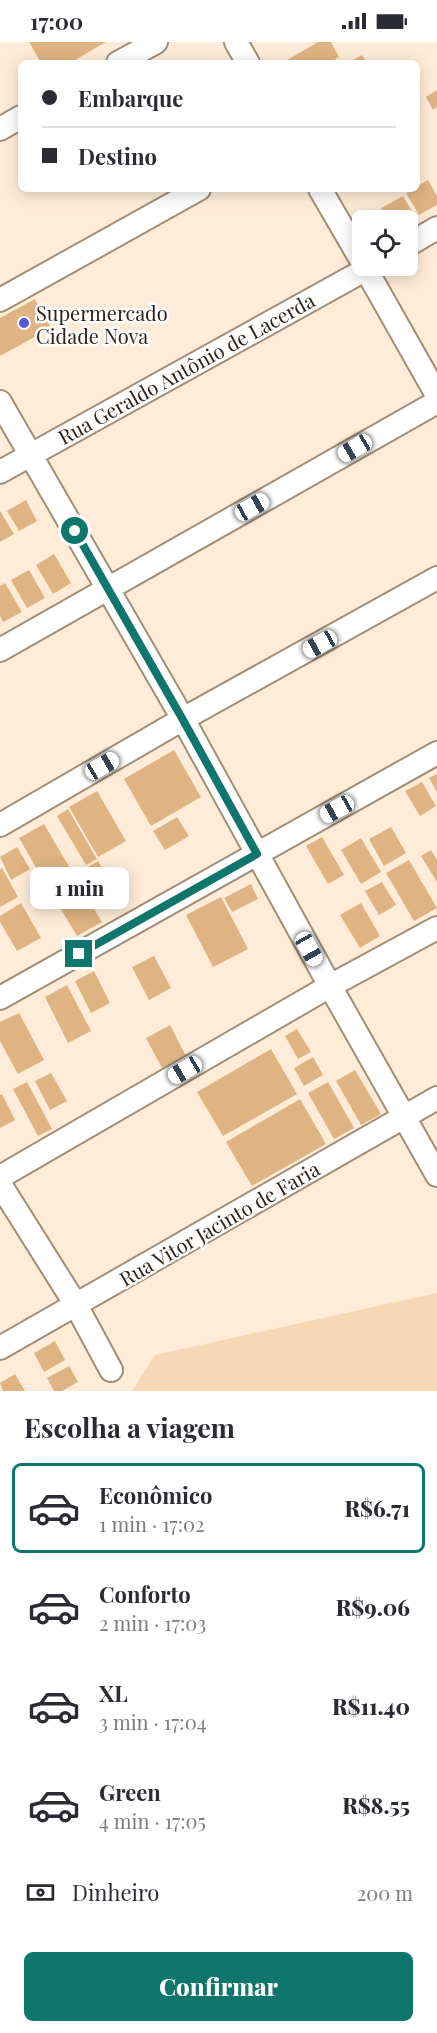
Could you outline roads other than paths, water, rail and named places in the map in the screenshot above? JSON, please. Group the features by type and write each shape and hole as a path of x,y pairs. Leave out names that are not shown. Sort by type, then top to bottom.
{"street":[{"path":"123,60 156,42"},
{"path":"236,42 246,60"},
{"path":"0,129 18,119"},
{"path":"0,300 194,192"},
{"path":"322,192 352,243"},
{"path":"418,239 437,228"},
{"name":"Rua Geraldo Antônio de Lacerda","path":"0,472 352,274"},
{"path":"372,276 437,394"},
{"path":"0,402 109,589 437,1175"},
{"path":"0,650 437,402"},
{"path":"0,825 437,578"},
{"path":"0,998 437,753"},
{"path":"0,1177 330,986 437,928"},
{"name":"Rua Vitor Jacinto de Faria","path":"0,1348 437,1098"},
{"path":"0,1184 76,1305 111,1370"}],"place":[{"name":"Supermercado Cidade Nova","path":"24,323"}]}
